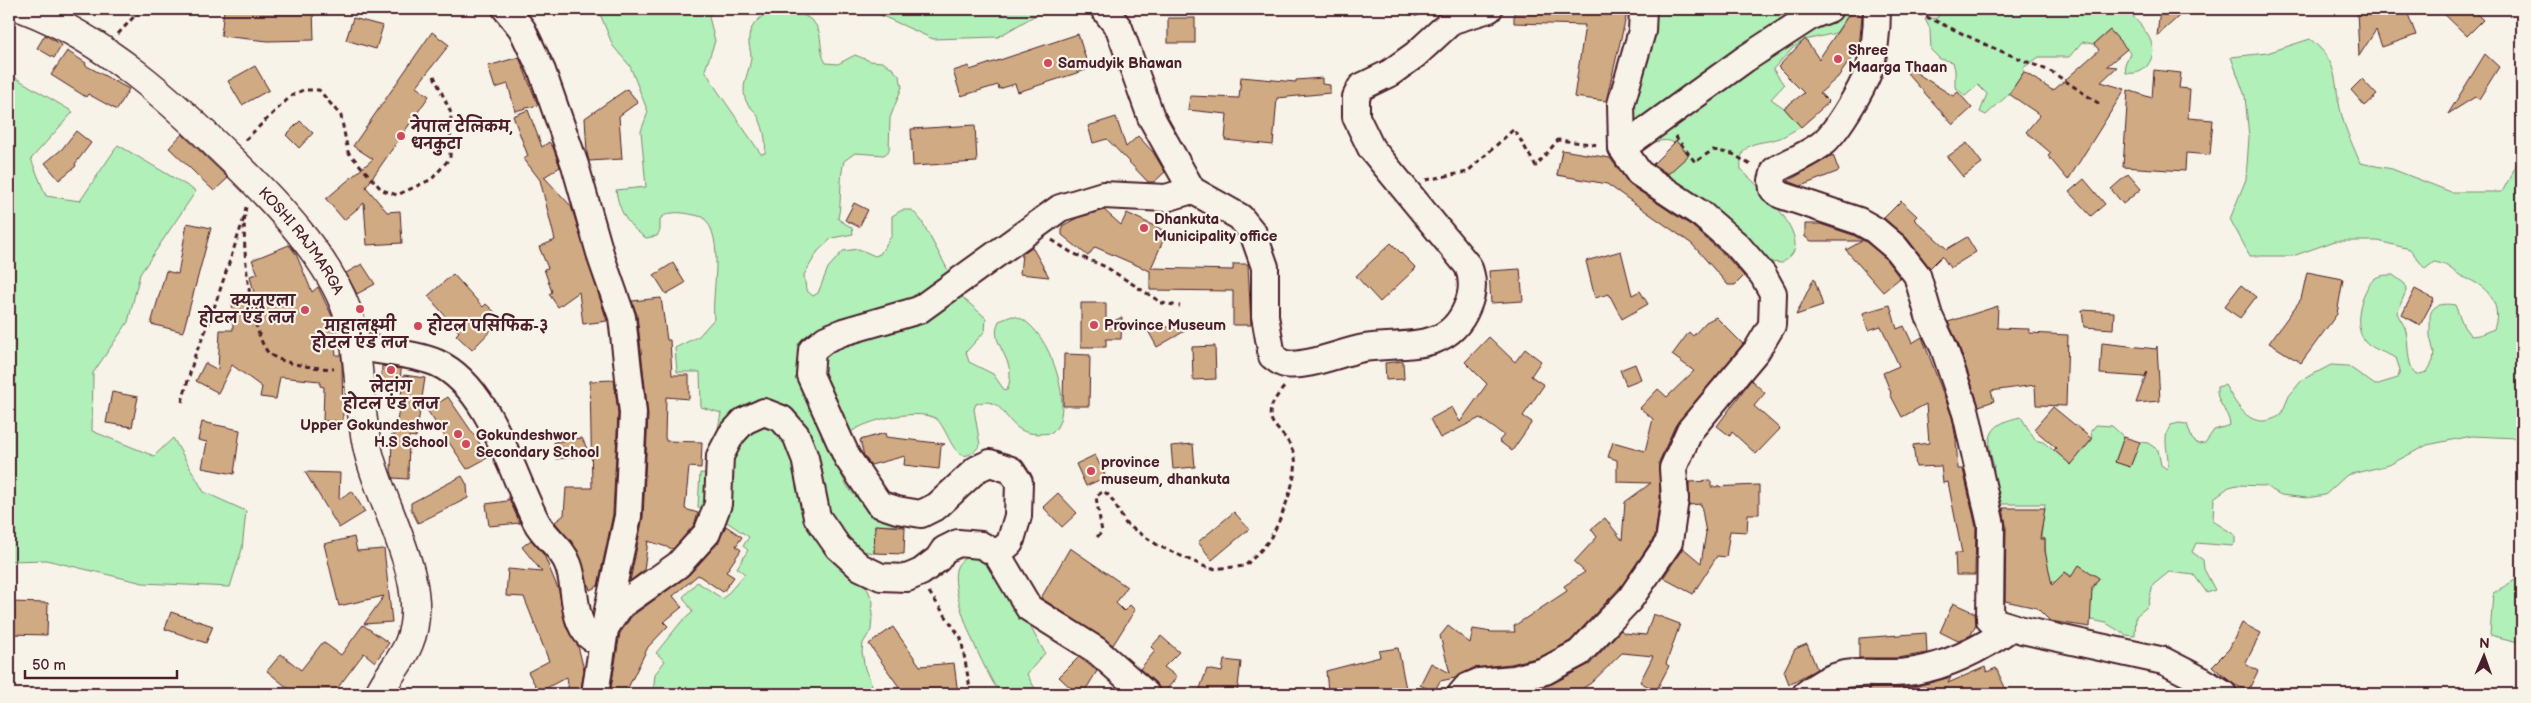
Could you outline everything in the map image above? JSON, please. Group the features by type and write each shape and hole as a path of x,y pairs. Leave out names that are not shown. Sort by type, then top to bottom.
{"main road":[{"name":"KOSHI RAJMARGA","path":"26,9 54,20 103,51 170,100 267,194 302,235 332,281 347,311 368,451 410,574 416,613 409,643 379,694"}],"street":[{"path":"506,9 522,29 542,71 575,165 602,260 622,317 633,413 628,516 604,635 595,694"},
{"path":"1104,9 1119,28 1151,117 1192,190 1240,217 1253,233 1265,267 1265,316 1272,356 1284,364 1301,363 1377,346 1412,346 1433,341 1454,328 1464,315 1472,290 1472,277 1468,266 1371,148 1356,117 1356,97 1361,87 1390,74 1415,55 1453,20 1489,9"},
{"path":"1470,688 1545,671 1579,652 1630,599 1669,542 1675,499 1674,468 1690,430 1757,350 1772,324 1773,293 1763,275 1744,252 1702,214 1639,173 1622,148 1622,104 1642,31 1643,9"},
{"path":"1622,148 1745,59 1811,16 1829,9"},
{"path":"1877,9 1876,29 1868,70 1832,134 1819,146 1775,170 1772,189 1782,195 1859,221 1875,230 1895,248 1918,275 1929,316 1944,348 1966,413 1991,525 1990,620 2012,627 2164,661 2202,680 2223,694"},
{"path":"997,554 1010,544 1018,516 1019,482 1011,470 990,463 977,469 936,506 921,514 897,510 879,504 847,457 810,375 812,350 826,339 843,332 919,310 1031,227 1060,208 1103,195 1166,198 1192,190"},
{"path":"353,342 362,347 436,363 455,374 471,391 495,428 537,523 558,547 568,564 580,620 589,637 604,635"},
{"path":"604,635 621,605 678,565 706,533 718,504 720,456 731,435 744,420 764,412 782,419 796,435 804,458 817,517 838,547 860,567 881,577 907,578 921,572 938,559 944,550 958,543 981,545 997,554 1029,608 1096,650 1146,694"},
{"path":"1806,694 1822,680 1839,675 1857,672 1914,671 1986,645 2012,627"},
{"path":"1470,688 1521,694"}],"path":[{"path":"103,51 141,9"},
{"path":"1397,9 1416,15 1430,11"},
{"path":"1910,9 1991,47 2052,72 2101,105"},
{"path":"230,157 291,96 303,90 319,90 341,116 348,152 382,190 397,195 432,179 450,158 451,113 434,76"},
{"path":"1403,185 1467,172 1514,129 1536,166 1558,140 1622,148"},
{"path":"1666,140 1674,135 1695,162 1713,150 1733,154 1752,166 1775,170"},
{"path":"267,194 245,208 248,281 262,344 271,355 310,368 357,369"},
{"path":"182,402 195,355 212,314 245,215"},
{"path":"1031,227 1072,253 1106,267 1162,303 1180,306"},
{"path":"1097,537 1102,532 1102,522 1096,497 1103,491 1110,496 1126,524 1159,546 1210,569 1245,566 1268,543 1293,485 1295,459 1288,443 1270,420 1270,408 1284,387 1292,382"},
{"path":"927,589 961,638 971,694"}],"green space":[{"path":"598,9 713,9 709,17 715,41 705,70 761,154 765,153 765,138 762,127 756,113 747,102 744,92 751,57 750,32 761,17 778,10 784,10 797,12 809,18 818,28 822,54 826,63 838,64 855,55 870,61 882,62 891,67 900,77 902,87 890,118 889,151 884,155 855,153 844,161 838,219 852,228 853,234 832,238 818,251 804,275 806,290 813,296 818,293 828,268 843,251 859,249 875,256 880,254 892,235 892,216 902,210 912,210 921,220 963,298 986,318 985,331 966,352 969,362 993,374 1005,391 1007,390 1010,370 997,338 996,330 999,321 1012,316 1025,321 1036,332 1047,348 1055,367 1062,406 1059,422 1052,433 1025,432 1015,426 997,406 985,402 976,404 974,409 980,445 971,453 964,455 958,453 935,418 914,414 874,421 862,426 845,437 840,446 839,467 843,478 856,497 864,505 880,513 906,518 905,526 875,525 874,553 856,550 860,579 868,590 873,602 871,630 863,643 862,652 865,669 876,694 653,694 655,674 665,661 656,653 681,622 693,612 683,597 697,582 723,599 745,574 737,568 748,550 743,546 749,537 709,510 698,507 700,473 713,474 715,445 721,413 701,407 700,372 677,372 675,348 699,336 714,319 716,252 714,238 710,227 703,217 686,213 664,216 660,219 660,230 657,236 646,238 634,229 625,218 619,205 616,190 646,187 641,131 648,112 630,66 613,46"},
{"path":"867,9 1046,9 998,37 933,39"},
{"path":"1637,9 1852,9 1836,33 1805,40 1794,47 1773,69 1784,85 1771,99 1784,108 1801,127 1780,138 1746,148 1741,160 1741,170 1775,204 1794,236 1795,245 1793,253 1782,263 1769,262 1671,183 1668,174 1688,155 1681,148 1666,140 1638,147 1631,131"},
{"path":"1943,9 2127,9 2148,35 2153,50 2152,58 2140,72 2126,73 2125,64 2130,53 2110,30 2094,44 2082,42 2069,57 2039,57 2023,68 2024,72 2009,94 1986,115 1980,112 1987,94 1978,85 1965,96 1955,87 1953,62 1940,59 1931,50 1930,29 1925,19 1937,18"},
{"path":"2310,39 2320,48 2332,66 2344,122 2360,163 2392,169 2451,192 2502,192 2517,164 2519,126 2522,121 2522,441 2517,438 2472,436 2427,445 2389,465 2347,475 2325,495 2307,498 2281,495 2265,486 2237,485 2229,487 2214,498 2213,521 2235,535 2235,543 2232,546 2196,543 2192,552 2203,560 2204,569 2215,590 2207,593 2194,575 2169,572 2153,585 2148,606 2136,616 2135,636 2126,635 2106,623 2078,617 2099,578 2072,576 2065,572 2055,582 2047,581 2045,539 2041,537 2045,504 1997,504 1988,481 1994,466 1991,456 1990,439 1996,427 2021,417 2035,440 2043,442 2071,464 2092,440 2091,431 2096,425 2112,426 2124,437 2115,462 2130,467 2140,442 2148,443 2158,450 2161,465 2167,469 2166,436 2171,425 2187,424 2192,439 2198,444 2205,443 2214,430 2230,425 2218,397 2217,387 2225,385 2235,402 2247,415 2261,421 2271,420 2281,415 2289,396 2302,380 2331,365 2348,366 2375,385 2398,378 2400,370 2396,358 2368,344 2361,335 2359,327 2360,309 2365,292 2369,284 2378,277 2393,275 2405,284 2406,291 2397,313 2405,328 2410,364 2416,375 2427,372 2433,361 2434,353 2430,336 2430,317 2435,307 2443,304 2455,305 2464,327 2471,336 2494,329 2497,315 2496,309 2491,297 2482,287 2441,264 2434,262 2425,269 2410,249 2378,241 2335,241 2293,256 2250,256 2230,219 2246,179 2249,137 2245,96 2231,57 2267,53"},
{"path":"9,74 73,112 31,159 46,196 80,201 118,145 196,191 140,274 128,322 93,373 92,431 154,456 173,438 204,492 246,511 242,549 230,587 143,583 46,560 9,561"},
{"path":"972,555 996,566 1045,653 1027,674 1038,694 1000,694 977,652 963,615 956,582 958,565"},
{"path":"2522,576 2522,643 2490,635 2493,593"}],"building":[{"path":"224,9 313,9 314,40 268,41 221,36"},
{"path":"1514,9 1628,9 1606,101 1574,97 1585,25 1514,23"},
{"path":"2160,9 2187,9 2157,36"},
{"path":"2357,9 2406,9 2416,35 2382,47 2376,30 2359,56"},
{"path":"2439,9 2472,9 2483,20 2467,36"},
{"path":"1852,10 1862,16 1859,48 1838,77 1820,93 1829,102 1801,127 1784,108 1804,93 1778,67 1805,39 1819,59"},
{"path":"353,18 383,26 376,49 346,40"},
{"path":"1168,18 1195,18 1195,43 1168,43"},
{"path":"2110,30 2127,49 2107,66 2117,67 2101,82 2125,89 2068,180 2048,156 2051,153 2026,132 2040,115 2009,94 2024,72 2052,90 2055,89 2099,50 2094,44"},
{"path":"432,32 449,45 416,87 429,96 366,187 387,212 400,211 402,243 367,245 364,203 344,220 326,199 373,159 353,146"},
{"name":"Samudyik Bhawan","path":"1078,34 1089,69 1018,92 1015,84 999,89 998,85 961,96 953,71 969,66 970,70"},
{"path":"45,35 62,45 54,58 37,48"},
{"path":"67,51 86,63 85,65 129,89 117,110 88,94 86,97 51,75"},
{"path":"2485,54 2499,67 2479,99 2475,97 2448,114"},
{"path":"519,57 538,105 515,111 508,84 495,88 488,66"},
{"path":"255,66 269,90 242,105 228,81"},
{"path":"1910,69 1953,96 1958,92 1972,108 1953,125 1907,73"},
{"path":"2154,70 2181,73 2179,88 2190,89 2188,118 2213,120 2210,155 2186,153 2185,171 2123,167 2128,90 2152,98"},
{"path":"1241,77 1296,82 1296,80 1322,78 1322,84 1330,85 1330,93 1277,98 1273,145 1225,140 1227,114 1188,110 1190,96 1239,98"},
{"path":"2362,79 2377,95 2365,106 2351,90"},
{"path":"627,89 638,102 619,116 622,159 589,161 585,118"},
{"path":"528,110 542,147 549,142 553,147 560,167 544,177 571,206 607,321 583,324 579,292 558,307 549,294 552,292 544,269 548,268 539,247 555,240 540,180 524,159 528,156 513,116"},
{"path":"1116,117 1126,147 1138,136 1153,152 1165,172 1154,182 1148,182 1107,139 1093,143 1088,126"},
{"path":"300,121 313,133 299,148 286,135"},
{"path":"975,125 977,162 913,166 911,129"},
{"path":"76,131 91,143 75,164 76,166 59,180 45,163 62,149"},
{"path":"182,134 228,178 214,191 169,148"},
{"path":"1676,141 1689,155 1668,174 1653,164"},
{"path":"1967,143 1982,163 1963,177 1947,157"},
{"path":"1562,150 1610,158 1630,185 1692,226 1726,256 1744,276 1735,285 1728,285 1692,244 1607,184 1557,175"},
{"path":"1833,155 1839,171 1801,186 1788,181"},
{"path":"2128,174 2141,189 2123,204 2111,189"},
{"path":"2084,179 2105,204 2091,216 2069,192"},
{"path":"1901,201 1917,216 1914,219 1947,249 1967,237 1976,252 1950,268 1942,256 1930,268 1907,238 1884,218"},
{"path":"854,203 868,210 859,227 845,220"},
{"path":"1104,210 1121,225 1127,213 1167,232 1151,268 1233,270 1233,264 1248,264 1251,325 1233,325 1233,291 1150,290 1150,271 1095,247 1088,256 1062,235 1062,226 1077,218"},
{"path":"187,223 211,228 183,332 151,324 166,271 178,274"},
{"path":"1805,224 1820,224 1853,235 1866,242 1884,257 1900,278 1883,292 1846,250 1862,241 1811,241 1805,237"},
{"path":"1391,243 1416,268 1380,302 1356,276"},
{"path":"289,245 296,254 312,292 318,287 332,316 336,355 341,355 342,364 343,421 323,421 324,387 320,386 320,381 280,377 276,399 260,397 262,387 232,365 217,395 217,392 196,381 205,363 218,370 220,330 233,330 232,294 254,293 250,276 258,274 252,260"},
{"path":"1032,247 1049,277 1020,274 1022,254"},
{"path":"1621,251 1632,295 1640,291 1648,304 1622,319 1609,294 1595,298 1586,261"},
{"path":"673,263 685,283 666,294 654,275"},
{"path":"362,264 375,284 357,294 346,273"},
{"path":"1520,269 1523,301 1491,303 1489,271"},
{"path":"2307,272 2343,279 2337,314 2301,363 2269,343 2301,299"},
{"path":"453,274 483,307 486,304 502,319 472,350 456,335 459,332 428,296"},
{"path":"1814,278 1823,306 1796,315"},
{"path":"2241,285 2256,297 2240,318 2224,307"},
{"path":"2415,289 2434,299 2420,325 2402,315"},
{"path":"661,298 667,340 670,340 672,375 689,375 689,399 666,397 665,437 666,441 702,442 701,468 689,467 685,509 698,513 694,525 673,549 648,541 644,570 630,581 643,517 648,414 637,315 632,301"},
{"name":"Province Museum","path":"1081,303 1106,303 1106,325 1122,317 1121,339 1106,339 1106,347 1081,347"},
{"path":"1890,305 1897,329 1904,326 1912,343 1922,337 1952,417 1958,469 1963,469 1976,527 1975,575 1956,575 1955,553 1962,553 1948,482 1943,483 1941,466 1916,467 1913,445 1929,443 1926,404 1902,417 1890,394 1883,373 1899,366 1881,326 1868,330 1863,313"},
{"path":"1998,306 1997,328 2029,329 2029,333 2068,335 2066,406 2036,405 2035,385 1991,391 1994,401 1979,406 1958,343 1948,322"},
{"path":"2082,310 2114,312 2113,329 2084,327"},
{"path":"1716,317 1743,344 1675,426 1659,462 1660,498 1655,536 1622,585 1570,641 1540,657 1511,664 1473,668 1455,678 1440,681 1434,692 1420,685 1431,663 1450,673 1440,636 1448,626 1470,643 1473,629 1492,632 1515,632 1514,626 1567,591 1564,586 1585,572 1574,562 1597,537 1591,529 1605,518 1622,540 1625,502 1651,483 1617,482 1617,460 1608,457 1613,442 1645,451 1653,419 1640,408 1658,389 1667,397 1694,371 1672,355 1689,332 1693,336 1706,322"},
{"path":"1197,324 1157,347 1147,329"},
{"path":"1489,337 1515,362 1525,349 1541,361 1531,376 1544,385 1523,416 1532,422 1512,451 1499,441 1504,435 1480,418 1440,438 1430,419 1452,407 1460,422 1487,384 1465,362"},
{"path":"2102,343 2156,349 2157,346 2160,401 2136,403 2147,372 2144,377 2100,374"},
{"path":"1215,346 1216,379 1193,380 1192,347"},
{"path":"1064,354 1090,355 1089,406 1063,406"},
{"path":"1403,361 1404,379 1386,380 1385,363"},
{"path":"1635,364 1641,379 1626,385 1620,370"},
{"path":"382,366 401,369 400,387 381,386"},
{"path":"404,375 425,378 416,437 409,436 408,479 393,478 391,471 392,435 395,435"},
{"path":"614,380 618,413 613,514 598,586 590,590 578,551 555,522 564,515 566,488 592,488 590,381"},
{"path":"1751,380 1765,393 1754,406 1780,429 1756,454 1732,432 1730,436 1717,426"},
{"path":"112,392 138,397 132,427 106,423"},
{"name":"Upper Gokundeshwor H.S School","path":"448,397 489,457 467,469 427,410"},
{"path":"2053,407 2092,439 2071,465 2054,450 2056,448 2034,429"},
{"path":"202,422 240,430 234,474 202,468 207,442 198,440"},
{"path":"885,433 886,437 945,444 941,446 939,469 904,465 905,456 871,465 864,456 860,440"},
{"path":"2124,437 2140,442 2130,467 2115,462"},
{"path":"582,438 590,455 556,459 554,442"},
{"path":"1193,444 1195,467 1173,469 1171,446"},
{"name":"province museum, dhankuta","path":"1095,455 1106,477 1086,486 1076,464"},
{"path":"305,472 340,473 339,499 352,491 365,512 339,528"},
{"path":"462,476 467,485 468,498 418,523 411,509 411,503"},
{"path":"1711,481 1711,487 1759,485 1759,514 1748,514 1747,532 1730,531 1726,557 1717,556 1693,594 1663,578 1683,548 1701,563 1706,533 1701,504 1689,505 1689,482"},
{"path":"1058,493 1077,513 1062,527 1043,507"},
{"path":"509,499 520,523 489,526 486,504 507,501"},
{"path":"2003,508 2045,508 2040,539 2045,539 2045,551 2052,585 2065,572 2071,577 2079,565 2099,578 2092,588 2090,627 2050,621 2037,608 2005,601 2006,525"},
{"path":"1234,512 1249,529 1212,560 1198,542"},
{"path":"875,525 905,527 904,554 874,553"},
{"path":"726,526 742,537 736,546 741,550 726,572 734,577 723,592 698,575 673,596 682,607 664,622 668,626 648,647 625,694 610,694 620,633 632,616 689,575 718,543"},
{"path":"354,537 357,551 384,549 392,622 364,624 384,596 339,606 324,544"},
{"path":"531,540 544,555 559,591 566,627 578,646 584,670 580,694 569,694 567,677 539,692 528,672 549,661 524,597 506,596 508,569 542,572 522,547"},
{"path":"1070,548 1127,587 1116,603 1124,611 1130,605 1135,610 1113,645 1041,598"},
{"path":"9,602 48,603 47,635 9,634"},
{"path":"1953,603 1975,613 1976,624 1971,635 1958,641 1940,632"},
{"path":"171,612 213,626 206,643 165,629"},
{"path":"1653,614 1680,624 1666,664 1669,666 1656,691 1640,682 1653,656 1622,653 1591,683 1574,694 1567,688 1549,694 1537,694 1535,689 1552,684 1590,664 1621,630 1624,633 1646,635"},
{"path":"2242,623 2261,633 2245,664 2258,671 2248,691 2233,684 2212,666 2229,649"},
{"path":"363,625 389,643 375,662 364,653 333,694 295,694 267,671 281,654 301,670 323,642 341,655"},
{"path":"893,627 920,666 954,663 958,694 904,694 869,644"},
{"path":"1926,633 1927,653 1898,658 1859,658 1859,638"},
{"path":"1161,636 1179,652 1164,667 1177,677 1163,694 1156,683 1140,669 1155,651 1151,647"},
{"path":"1807,644 1817,669 1789,684 1784,671 1795,649"},
{"path":"1398,648 1407,694 1328,691 1326,671 1380,657 1379,651"},
{"path":"1079,657 1097,671 1083,694 1077,694 1059,677"},
{"path":"1224,660 1241,662 1237,694 1198,694 1207,669 1222,672"},
{"path":"1985,667 1987,672 1996,668 2008,694 1869,694 1869,688 1917,686 1951,677 1948,683"}],"place":[{"name":"Shree Maarga Thaan","path":"1838,59"},
{"name":"Samudyik Bhawan","path":"1048,63"},
{"name":"नेपाल टेलिकम, धनकुटा","path":"401,136"},
{"name":"Dhankuta Municipality office","path":"1144,228"},
{"name":"माहालक्ष्मी होटल एंड लज","path":"360,309"},
{"name":"क्यजुएला होटल एंड लज","path":"305,310"},
{"name":"Province Museum","path":"1094,325"},
{"name":"होटल पसिफिक-३","path":"418,326"},
{"name":"लेटांग होटल एंड लज","path":"391,370"},
{"name":"Upper Gokundeshwor H.S School","path":"458,434"},
{"name":"Gokundeshwor Secondary School","path":"466,444"},
{"name":"province museum, dhankuta","path":"1091,471"}]}
